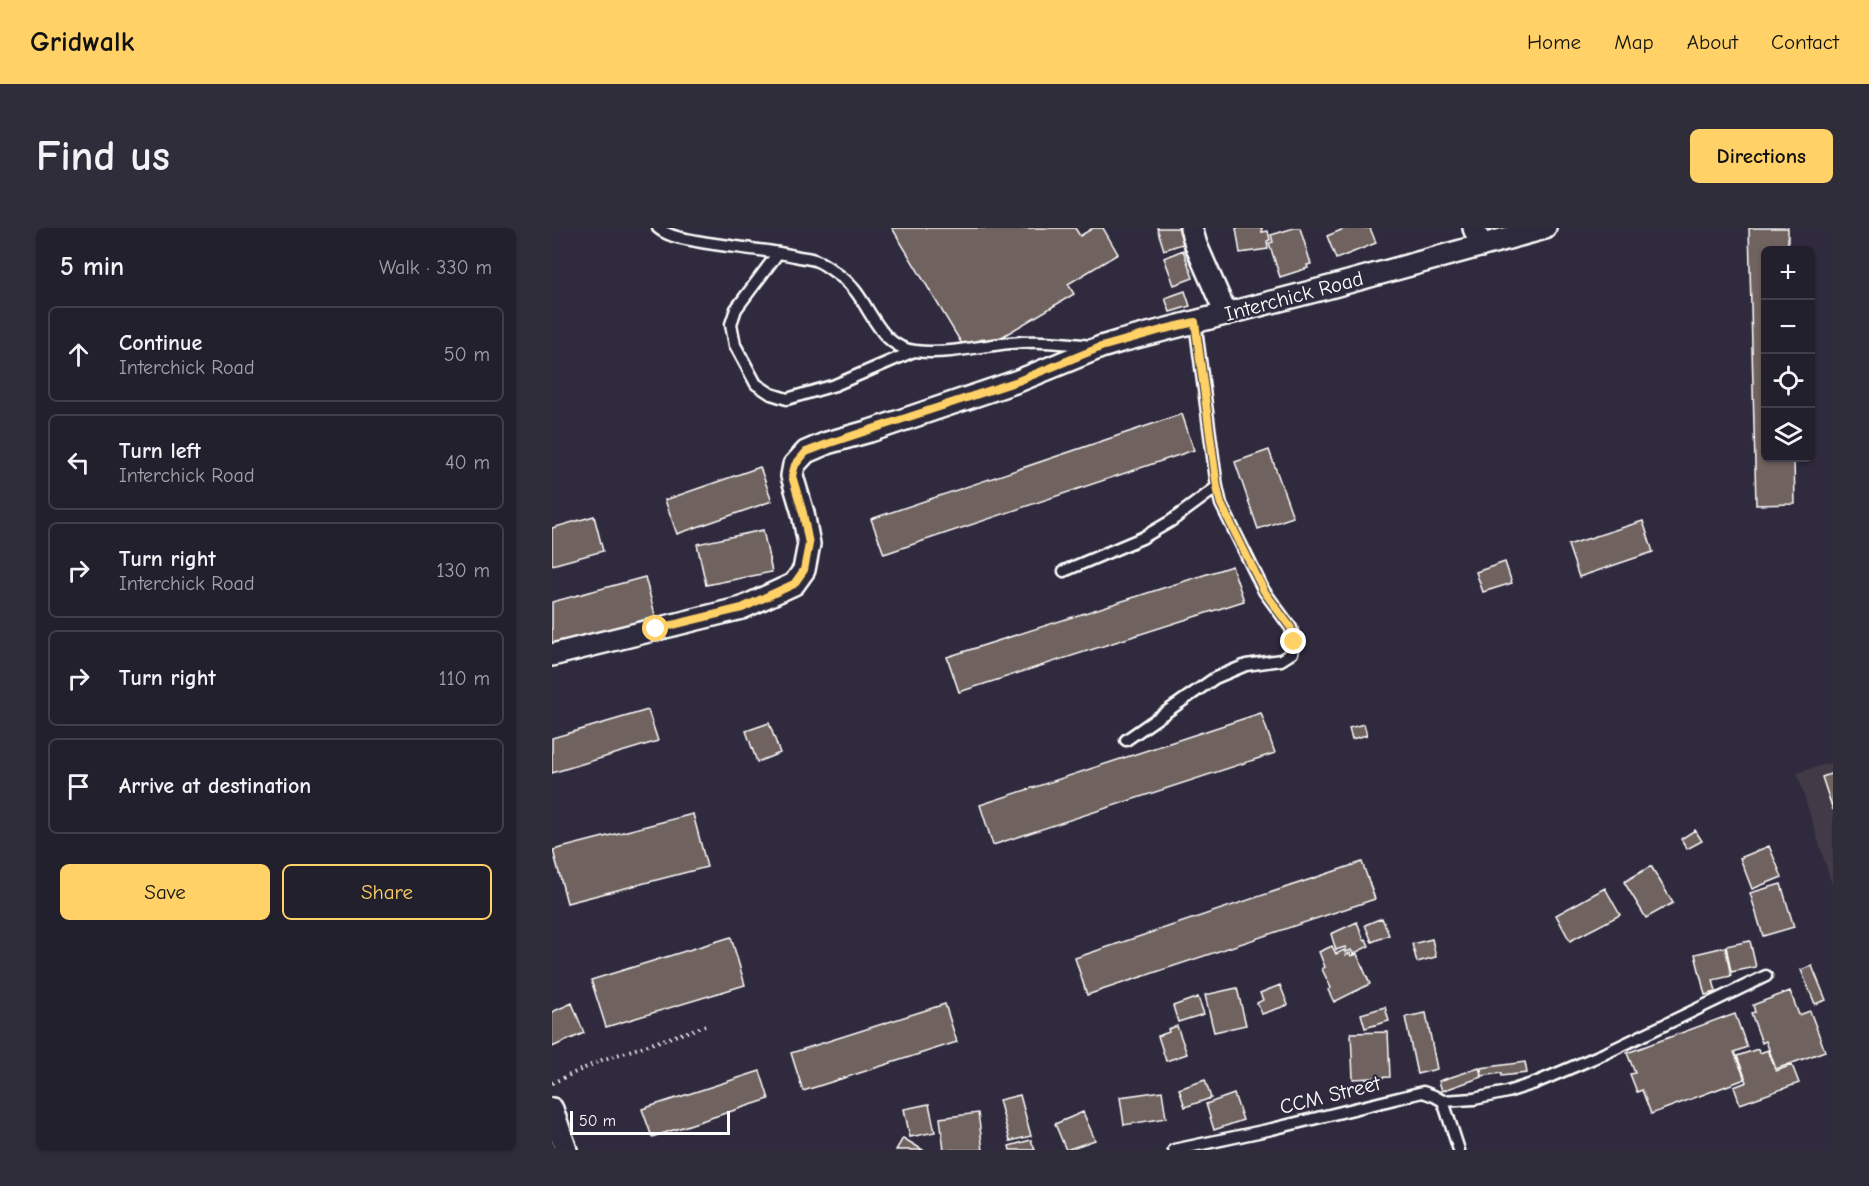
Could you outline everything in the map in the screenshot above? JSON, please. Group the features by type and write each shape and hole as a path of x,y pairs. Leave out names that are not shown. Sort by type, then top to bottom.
{"street":[{"path":"1191,228 1226,314"},
{"name":"Interchick Road","path":"552,655 742,608 794,584 804,570 809,544 792,476 795,465 806,452 1018,381 1101,347 1226,314 1478,237 1545,228"},
{"path":"552,1109 566,1150"}],"lane":[{"path":"658,228 667,236 819,261 844,278 890,341 901,348 915,351 947,351 1034,341 1101,347"},
{"path":"778,253 736,309 731,324 735,345 756,384 771,394 787,399 835,385 915,351"},
{"path":"1126,740 1215,678 1246,665 1281,660 1292,653 1294,642 1291,628 1264,591 1221,504 1195,322"},
{"path":"1064,571 1142,538 1171,522 1217,487"},
{"name":"CCM Street","path":"1174,1150 1423,1092 1443,1101 1496,1095 1534,1083 1608,1052 1766,976"},
{"path":"1443,1101 1459,1150"}],"path":[{"path":"552,1083 602,1060 708,1025"}],"shaded area":[{"path":"1833,762 1833,888 1797,773"}],"building":[{"path":"892,228 1075,228 1080,236 1093,228 1103,228 1118,254 1068,284 1074,294 988,345 984,338 965,349"},
{"path":"1157,228 1183,228 1188,242 1164,250"},
{"path":"1236,228 1262,228 1262,232 1268,231 1270,240 1267,241 1268,249 1240,253"},
{"path":"1300,228 1311,264 1307,265 1308,268 1280,277 1269,243 1273,242 1271,235"},
{"path":"1346,228 1370,228 1376,243 1336,259 1327,236"},
{"path":"1749,228 1788,228 1788,246 1761,246 1761,462 1794,462 1795,504 1756,505"},
{"path":"1183,250 1193,278 1174,285 1164,258"},
{"path":"1185,291 1190,306 1170,312 1165,298"},
{"path":"1182,414 1194,450 884,554 871,519"},
{"path":"1269,450 1293,517 1258,529 1235,462"},
{"path":"760,467 772,501 677,534 665,500"},
{"path":"594,516 603,551 552,565 552,528"},
{"path":"1643,521 1653,552 1579,577 1568,545"},
{"path":"763,530 772,572 706,585 697,544"},
{"path":"1505,562 1512,583 1483,592 1476,572"},
{"path":"1232,566 1244,601 959,692 947,657"},
{"path":"645,577 656,618 552,646 552,602"},
{"path":"648,710 658,741 552,773 552,738"},
{"path":"1261,713 1275,753 993,845 980,805"},
{"path":"769,723 780,753 757,762 746,731"},
{"path":"1364,724 1367,735 1352,739 1349,728"},
{"path":"1833,773 1833,810 1822,777"},
{"path":"693,814 707,867 567,903 553,850"},
{"path":"1695,830 1702,841 1687,849 1681,839"},
{"path":"1769,846 1782,877 1752,889 1740,858"},
{"path":"1362,862 1375,899 1087,995 1075,958"},
{"path":"1651,866 1673,903 1646,918 1624,882"},
{"path":"1781,884 1794,927 1763,936 1750,893"},
{"path":"1605,888 1620,915 1570,941 1556,915"},
{"path":"1382,918 1389,935 1372,942 1365,925"},
{"path":"1357,922 1369,946 1353,954 1351,950 1347,952 1345,947 1336,950 1331,934"},
{"path":"731,937 745,985 606,1027 591,980"},
{"path":"1432,939 1436,957 1417,962 1412,944"},
{"path":"1750,941 1756,967 1731,972 1726,946"},
{"path":"1332,946 1336,954 1344,950 1346,955 1357,954 1370,984 1334,1002 1328,990 1331,988 1322,969 1325,967 1319,952"},
{"path":"1725,947 1731,976 1713,980 1716,992 1705,995 1695,954"},
{"path":"1812,966 1826,1000 1815,1004 1801,970"},
{"path":"1280,985 1288,1005 1262,1014 1257,1003 1263,1000 1260,993"},
{"path":"1237,988 1246,1025 1214,1032 1205,995"},
{"path":"1790,991 1799,1015 1810,1011 1825,1051 1776,1069 1766,1041 1762,1043 1751,1013 1755,1012 1753,1005"},
{"path":"1198,997 1204,1014 1178,1022 1173,1006"},
{"path":"572,1003 584,1033 552,1047 552,1012"},
{"path":"945,1004 957,1042 803,1091 791,1053"},
{"path":"1385,1007 1389,1021 1365,1028 1361,1014"},
{"path":"1426,1013 1437,1069 1417,1074 1405,1017"},
{"path":"1735,1014 1747,1047 1734,1052 1745,1079 1651,1114 1642,1090 1637,1092 1630,1074 1635,1073 1627,1053"},
{"path":"1177,1026 1187,1054 1166,1061 1158,1036"},
{"path":"1388,1032 1390,1077 1353,1079 1351,1033"},
{"path":"1758,1049 1760,1053 1768,1050 1776,1071 1792,1065 1799,1083 1740,1104 1734,1087 1747,1082 1737,1056"},
{"path":"1525,1062 1527,1073 1482,1076 1481,1068"},
{"path":"1479,1068 1482,1077 1442,1091 1439,1081"},
{"path":"760,1071 769,1099 652,1137 642,1109"},
{"path":"1205,1080 1211,1098 1185,1107 1179,1089"},
{"path":"1162,1091 1166,1118 1124,1125 1120,1097"},
{"path":"1234,1094 1243,1120 1214,1130 1206,1104"},
{"path":"1020,1095 1031,1136 1010,1141 999,1100"},
{"path":"929,1104 935,1132 910,1137 904,1109"},
{"path":"1083,1112 1095,1140 1066,1150 1055,1124"},
{"path":"978,1113 983,1150 944,1150 940,1118"},
{"path":"903,1138 923,1150 896,1150"},
{"path":"1031,1140 1035,1150 1010,1150 1009,1146"}],"route":[{"path":"656,629 742,608 794,584 804,570 809,544 792,476 795,465 806,452 1018,381 1101,347 1195,322 1221,504 1264,591 1291,628 1294,642"}]}
